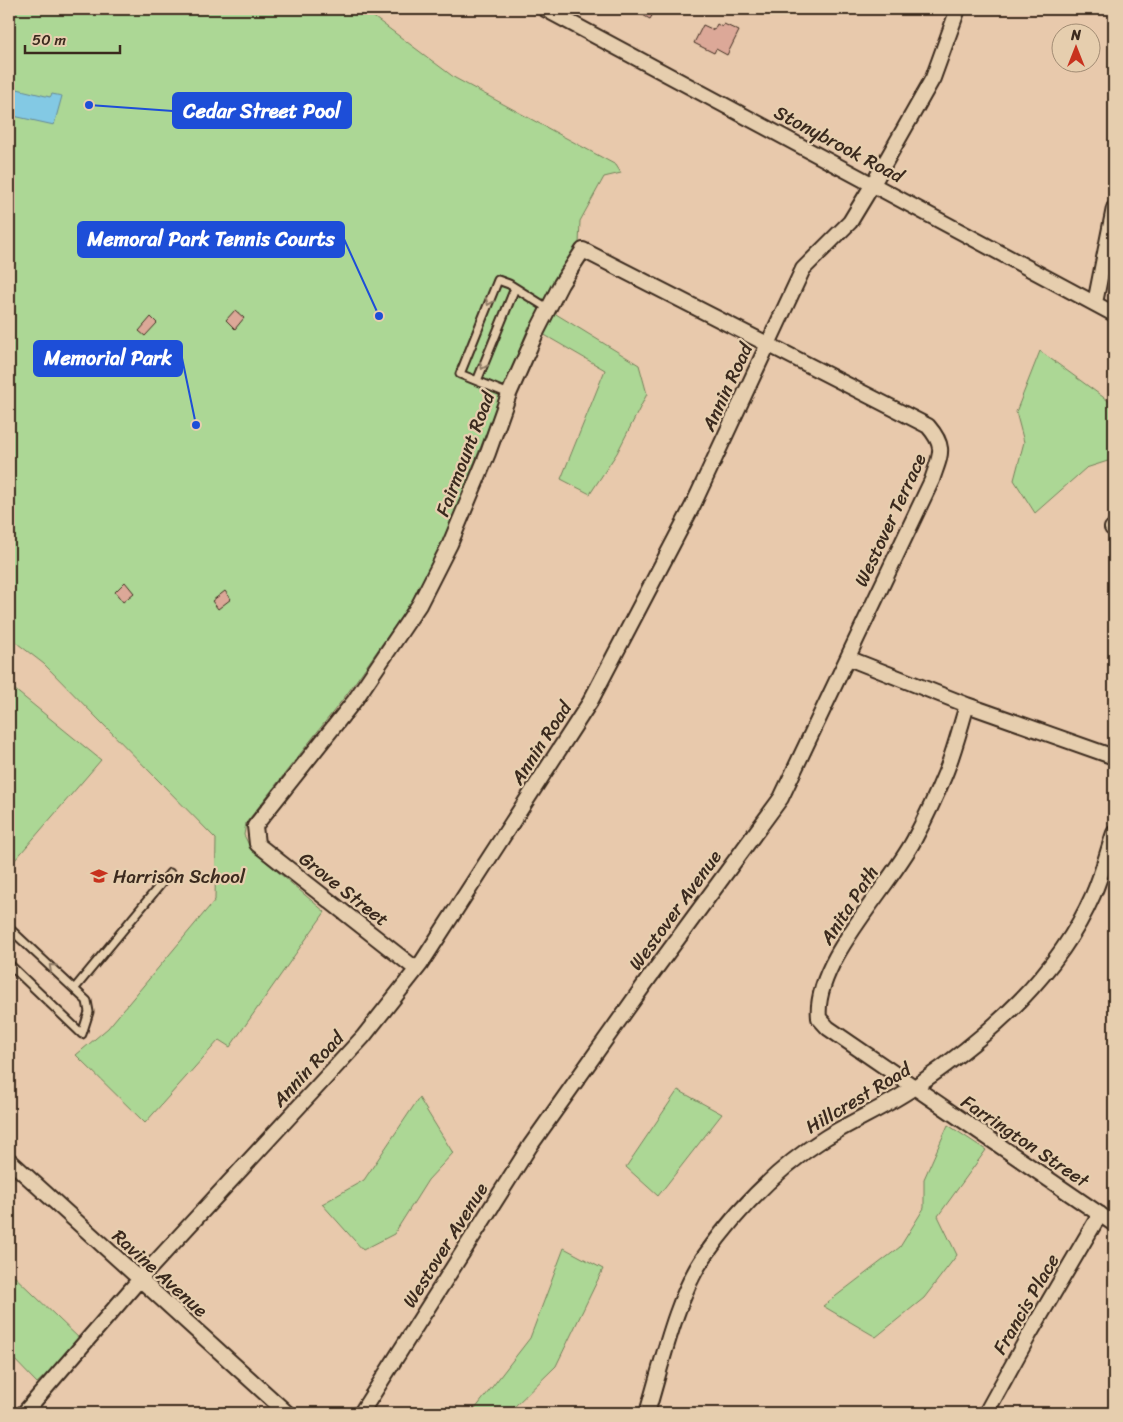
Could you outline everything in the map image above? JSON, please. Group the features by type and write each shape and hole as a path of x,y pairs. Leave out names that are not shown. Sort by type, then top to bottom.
{"street":[{"name":"Stonybrook Road","path":"546,9 1114,314"},
{"name":"Annin Road","path":"24,1413 140,1279 363,1037 416,969 590,702 693,505 803,269 850,222 933,78 953,11"},
{"path":"1095,303 1114,208"},
{"name":"Fairmount Road","path":"255,835 255,826 355,700 419,605 450,544 488,453 509,394 561,284 583,250 768,342"},
{"name":"Westover Terrace","path":"768,342 928,426 938,437 942,452 932,480 848,658"},
{"path":"848,658 966,705 1114,757"},
{"name":"Westover Avenue","path":"361,1413 530,1146 649,978 781,798 848,658"},
{"name":"Anita Path","path":"914,1088 828,1028 819,1018 818,997 823,981 847,940 913,842 946,774 966,705"},
{"name":"Hillcrest Road","path":"647,1413 685,1292 703,1258 725,1230 754,1194 782,1169 825,1138 914,1088 988,1031 1037,984 1071,937 1093,895 1114,833"},
{"name":"Grove Street","path":"255,835 256,844 416,969"},
{"name":"Farrington Street","path":"914,1088 1114,1224"},
{"name":"Ravine Avenue","path":"9,1160 287,1413"},
{"name":"Francis Place","path":"986,1413 1029,1334 1100,1214"}],"lane":[{"path":"509,394 460,374 498,280 515,288 550,310"},
{"path":"477,381 515,288"},
{"path":"75,988 170,873"},
{"path":"9,928 87,1001 89,1012 82,1034 9,964"}],"green space":[{"path":"9,9 363,9 455,78 616,165 621,173 604,177 580,221 579,244 557,278 551,311 639,365 647,394 617,453 590,494 561,479 605,370 529,326 441,546 410,604 347,694 246,823 244,835 251,849 325,912 230,1047 219,1040 145,1123 76,1055 108,1028 215,900 216,839 44,664 9,637"},
{"path":"1040,351 1114,405 1114,459 1086,468 1035,513 1014,480 1024,442 1016,412"},
{"path":"9,685 101,760 9,867"},
{"path":"678,1090 722,1114 658,1196 626,1167"},
{"path":"419,1098 453,1153 428,1180 394,1234 363,1250 322,1204 364,1180"},
{"path":"948,1125 986,1150 938,1216 957,1255 924,1298 876,1337 823,1306 900,1247 924,1208 924,1179"},
{"path":"564,1248 603,1269 556,1366 508,1413 472,1413 530,1338"},
{"path":"9,1271 82,1341 37,1383 9,1354"}],"water":[{"path":"9,87 50,97 52,94 62,96 54,125 9,115"}],"building":[{"path":"631,9 656,9 650,19"},
{"path":"717,24 722,27 724,24 739,31 727,55 716,49 714,53 694,43 703,25 714,30"},
{"path":"235,310 244,318 235,329 226,320"},
{"path":"151,317 157,323 145,336 139,331"},
{"path":"125,582 134,593 123,602 115,592"},
{"path":"225,591 231,599 218,609 212,601"}],"place":[{"name":"Cedar Street Pool","path":"89,105"},
{"name":"Memoral Park Tennis Courts","path":"379,316"},
{"name":"Memorial Park","path":"196,425"},
{"name":"Harrison School","path":"99,876"}]}
